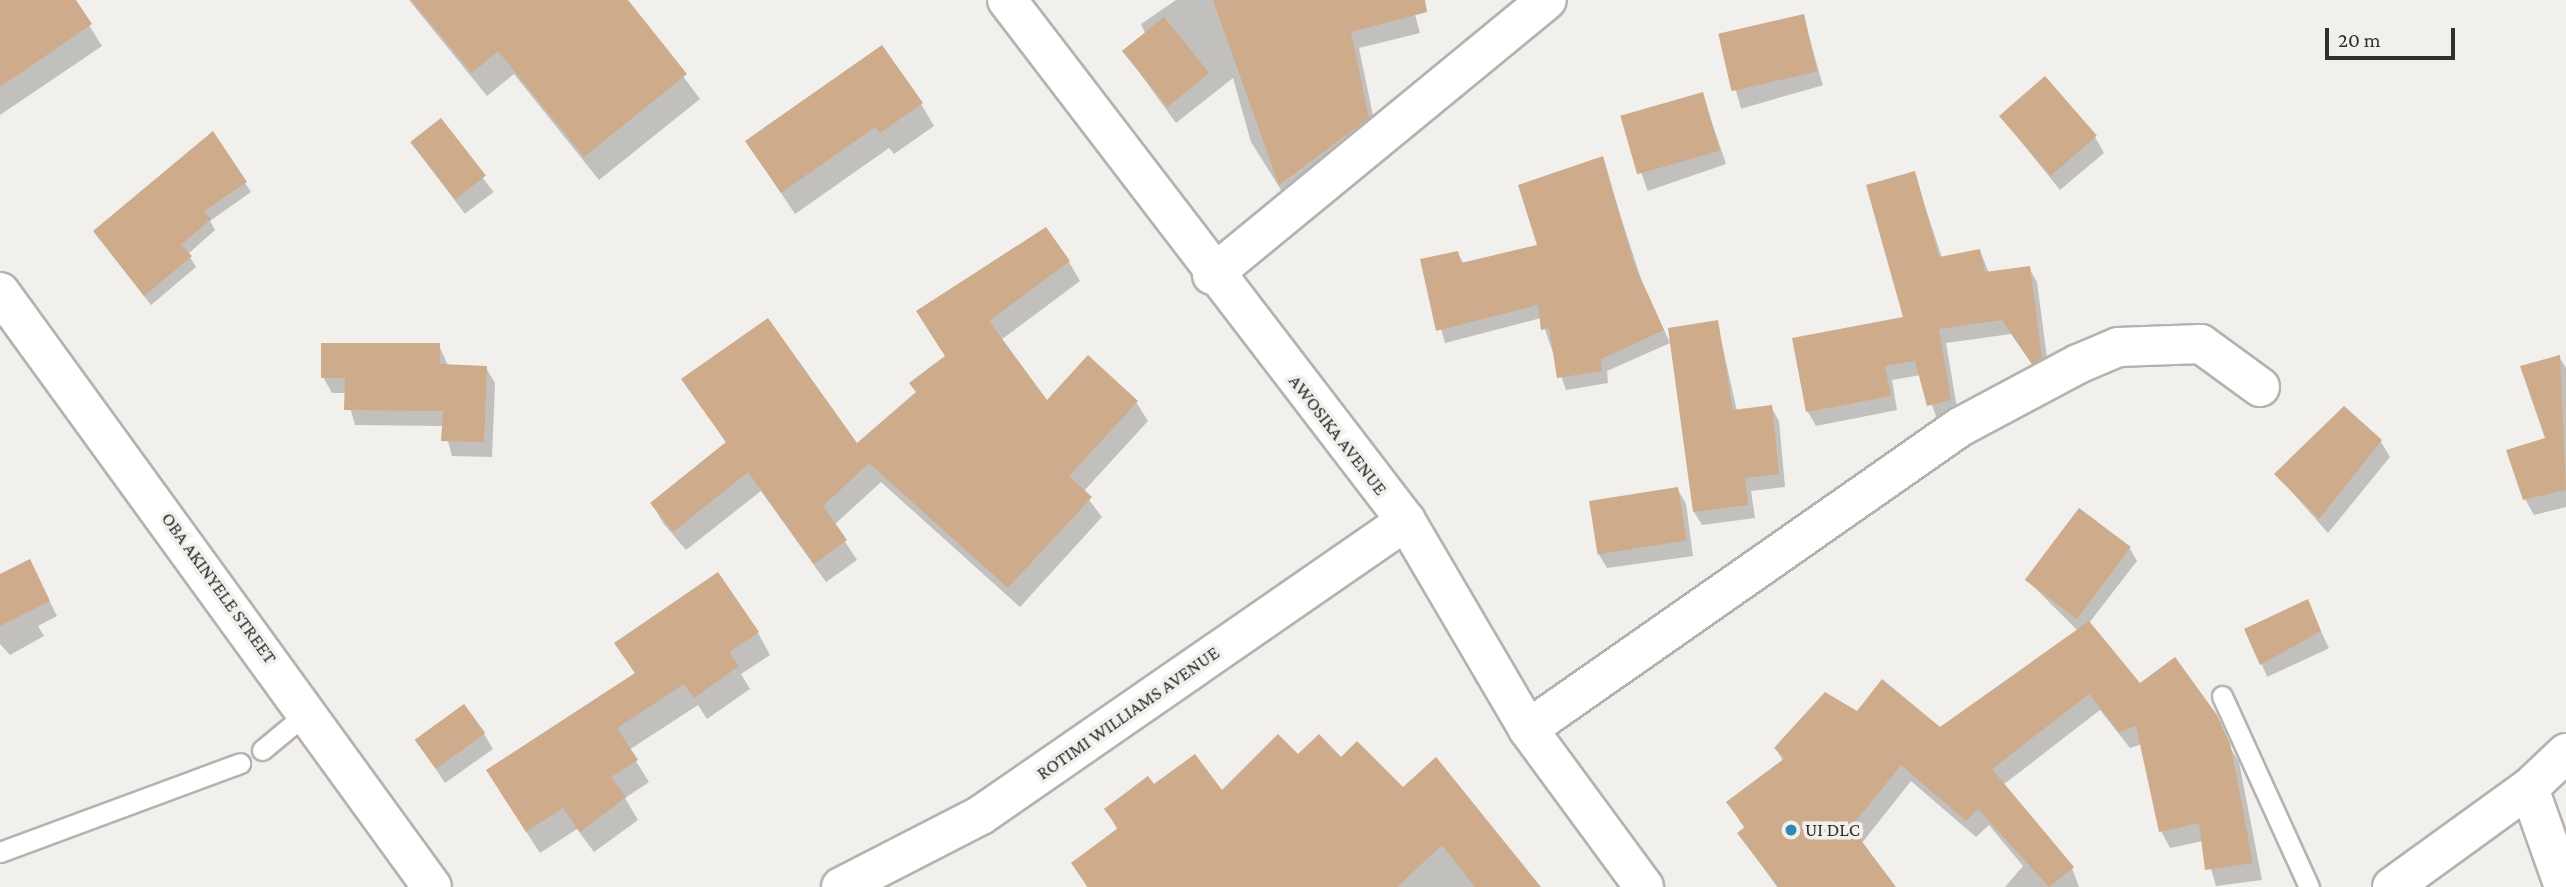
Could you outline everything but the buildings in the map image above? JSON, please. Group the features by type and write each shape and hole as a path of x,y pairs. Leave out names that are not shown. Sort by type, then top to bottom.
{"street":[{"name":"AWOSIKA AVENUE","path":"1007,0 1212,275 1406,522 1528,729 1644,887"},
{"path":"1212,275 1547,0"},
{"name":"OBA AKINYELE STREET","path":"0,292 308,712 432,887"},
{"path":"1528,729 1960,427 2078,364 2118,347 2201,344 2260,387"},
{"name":"ROTIMI WILLIAMS AVENUE","path":"841,887 981,815 1406,522"},
{"path":"2392,887 2529,788 2566,753"},
{"path":"2529,788 2564,887"}],"lane":[{"path":"2222,696 2309,887"},
{"path":"262,750 308,712"},
{"path":"0,852 240,763"}],"place":[{"name":"UI DLC","path":"1791,830"}]}
